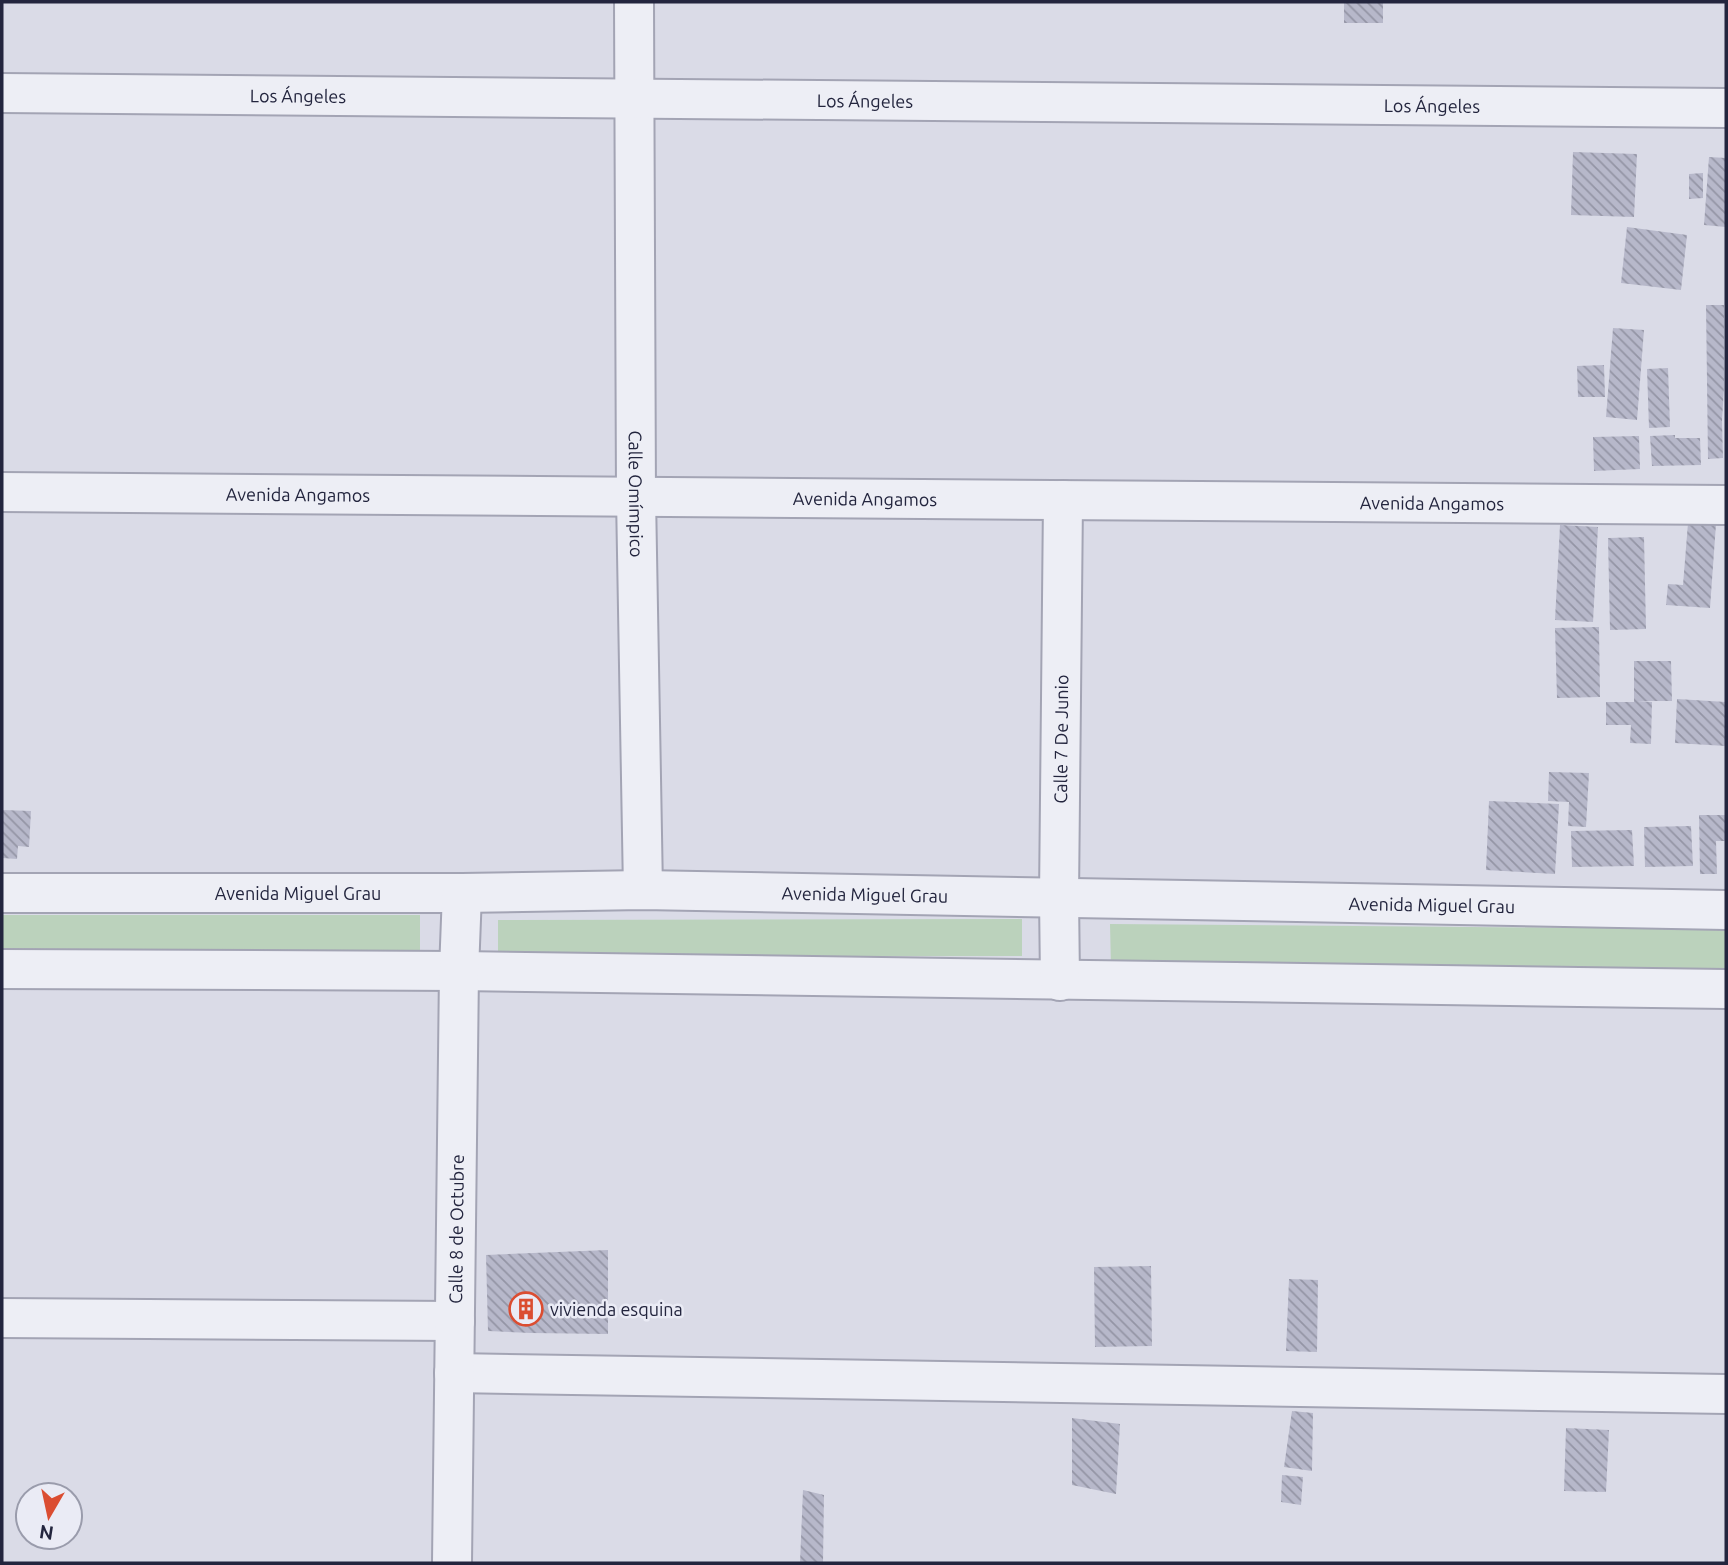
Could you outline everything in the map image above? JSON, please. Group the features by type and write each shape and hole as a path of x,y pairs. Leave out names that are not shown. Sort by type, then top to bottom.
{"street":[{"name":"Calle Omímpico","path":"634,2 636,497 643,890"},
{"name":"Los Ángeles","path":"2,93 1726,108"},
{"name":"Avenida Angamos","path":"2,492 1726,505"},
{"name":"Calle 7 De Junio","path":"1060,981 1063,500"},
{"name":"Avenida Miguel Grau","path":"2,893 462,893 643,890 1726,910"},
{"name":"Calle 8 de Octubre","path":"452,1563 458,971 462,893"},
{"path":"2,969 458,971 1726,989"},
{"path":"2,1318 455,1321"},
{"path":"454,1373 1726,1394"}],"green space":[{"path":"2,915 420,915 420,955 2,955"},
{"path":"1022,919 1022,956 498,957 498,920"},
{"path":"1110,924 1726,929 1726,977 1111,967"}],"building":[{"path":"1344,2 1383,2 1383,23 1344,23"},
{"path":"1573,152 1637,154 1634,217 1571,215"},
{"path":"1709,157 1726,158 1726,227 1704,225"},
{"path":"1703,173 1703,198 1689,199 1689,174"},
{"path":"1627,227 1687,235 1681,290 1621,283"},
{"path":"1706,305 1724,305 1723,458 1708,459"},
{"path":"1613,328 1644,330 1637,420 1606,417"},
{"path":"1604,365 1605,397 1578,397 1577,366"},
{"path":"1668,368 1670,427 1649,428 1647,369"},
{"path":"1675,435 1675,438 1700,438 1701,465 1652,466 1650,436"},
{"path":"1639,436 1640,469 1594,471 1593,437"},
{"path":"1688,523 1716,524 1710,608 1666,605 1668,584 1683,585"},
{"path":"1560,525 1598,527 1593,622 1555,620"},
{"path":"1644,537 1646,629 1610,630 1608,538"},
{"path":"1599,627 1600,697 1557,698 1555,628"},
{"path":"1634,661 1671,661 1672,701 1637,701 1652,702 1651,744 1630,743 1631,725 1606,725 1606,702 1634,702"},
{"path":"1677,699 1726,702 1726,746 1675,743"},
{"path":"1549,772 1589,773 1586,827 1568,826 1569,802 1548,801"},
{"path":"1489,801 1559,804 1555,874 1486,870"},
{"path":"2,810 31,811 29,847 18,846 17,859 2,858"},
{"path":"1699,815 1726,815 1726,841 1716,841 1717,874 1700,874"},
{"path":"1691,826 1693,866 1645,867 1644,827"},
{"path":"1632,830 1634,866 1572,867 1571,831"},
{"name":"vivienda esquina","path":"608,1250 608,1334 488,1331 486,1255"},
{"path":"1151,1266 1152,1346 1095,1347 1094,1267"},
{"path":"1289,1279 1318,1280 1317,1352 1286,1351"},
{"path":"1292,1411 1313,1413 1312,1471 1284,1467"},
{"path":"1072,1418 1120,1424 1116,1494 1072,1485"},
{"path":"1566,1428 1609,1430 1606,1492 1564,1491"},
{"path":"1282,1475 1303,1477 1301,1505 1281,1502"},
{"path":"803,1490 824,1495 823,1563 800,1563"}],"place":[{"name":"vivienda esquina","path":"526,1309"}]}
